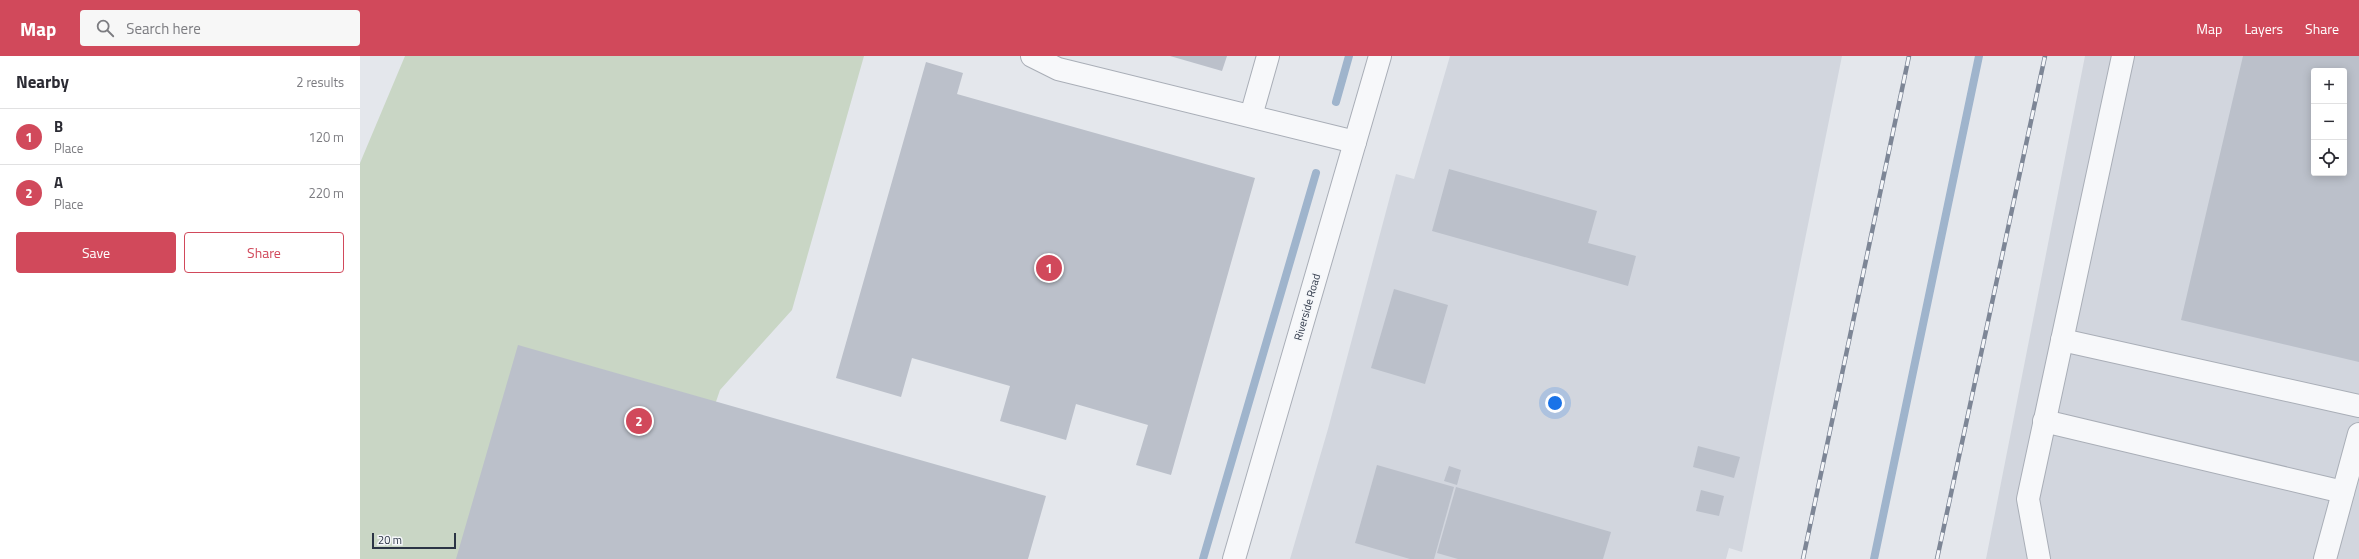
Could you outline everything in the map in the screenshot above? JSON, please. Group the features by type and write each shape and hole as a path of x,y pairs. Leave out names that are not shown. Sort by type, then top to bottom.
{"street":[{"path":"1032,56 1058,69 1355,142"},
{"path":"1251,116 1268,56"},
{"name":"Riverside Road","path":"1234,559 1380,56"},
{"path":"2040,559 2028,499 2123,56"},
{"path":"2062,340 2359,406"},
{"path":"2044,421 2343,492"},
{"path":"2325,559 2359,434"}],"shaded area":[{"path":"1450,56 1842,56 1742,552 1729,548 1726,559 1290,559 1328,429 1396,174 1414,179"},
{"path":"2085,56 2359,56 2359,559 1986,559"}],"green space":[{"path":"405,56 864,56 792,310 720,390 662,559 360,559 360,163"}],"building":[{"path":"1170,56 1227,56 1222,71"},
{"path":"2243,56 2359,56 2359,362 2181,320"},
{"path":"926,62 963,73 957,94 1255,178 1171,475 1136,465 1148,425 1076,404 1066,440 1000,421 1010,386 912,358 901,397 836,378"},
{"path":"1449,169 1597,211 1588,243 1636,256 1628,286 1432,231"},
{"path":"1394,289 1448,305 1425,384 1371,368"},
{"path":"518,345 1046,496 1028,559 456,559"},
{"path":"1698,446 1740,457 1734,478 1693,467"},
{"path":"1377,465 1454,487 1434,559 1410,559 1355,543"},
{"path":"1449,466 1461,470 1457,485 1444,481"},
{"path":"1456,487 1611,532 1603,559 1458,559 1437,553"},
{"path":"1701,490 1724,496 1719,516 1696,511"}],"waterway":[{"path":"1336,102 1349,56"},
{"path":"1874,559 1979,56"},
{"path":"1203,559 1316,173"}],"railway":[{"path":"1803,559 1909,56"},
{"path":"1937,559 2045,56"}],"place":[{"name":"B","path":"1049,268"},
{"name":"A","path":"639,421"}]}
